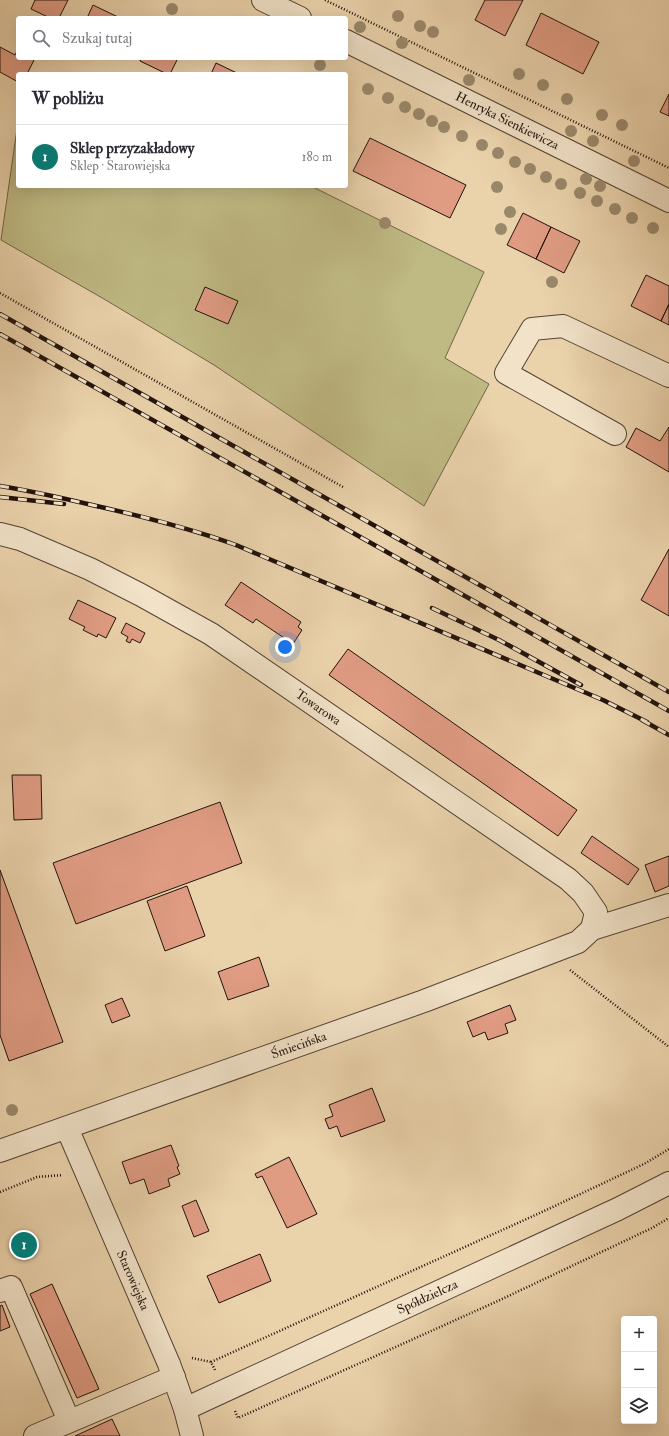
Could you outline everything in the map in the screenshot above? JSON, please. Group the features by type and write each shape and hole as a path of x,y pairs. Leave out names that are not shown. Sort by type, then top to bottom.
{"street":[{"path":"263,0 296,16"},
{"name":"Henryka Sienkiewicza","path":"348,42 669,201"},
{"path":"615,434 506,374 532,328 564,326 669,376"},
{"name":"Towarowa","path":"0,534 20,539 90,569 141,595 211,634 568,879 583,893 596,912 592,930"},
{"path":"592,930 669,905"},
{"name":"Śmiecińska","path":"0,1151 424,1001 578,942 592,930"},
{"name":"Starowiejska","path":"67,1128 174,1377 192,1436"},
{"name":"Spółdzielcza","path":"185,1409 618,1210 669,1183"},
{"path":"0,1291 11,1287 70,1420"},
{"path":"35,1436 174,1377"}],"path":[{"path":"325,0 669,168"},
{"path":"0,293 343,487"},
{"path":"551,952 563,965 669,1047"},
{"path":"669,1149 644,1164 542,1212 211,1362 226,1390 238,1418 500,1300 652,1228 669,1218"},
{"path":"0,1192 37,1177 70,1174"}],"shaded area":[{"path":"16,136 16,188 315,188 484,272 445,358 489,384 424,506 214,365 104,299 1,240"}],"building":[{"path":"35,0 68,0 60,16 46,16 31,9"},
{"path":"485,0 523,0 505,36 475,20"},
{"path":"93,5 116,16 88,16"},
{"path":"541,13 599,42 583,74 526,45"},
{"path":"0,47 15,55 16,53 16,60 34,60 28,72 16,72 16,81 0,72"},
{"path":"177,60 171,72 163,72 140,61"},
{"path":"216,63 235,72 212,72"},
{"path":"669,94 669,116 660,112"},
{"path":"370,138 466,185 450,218 353,171"},
{"path":"523,213 551,227 536,259 507,245"},
{"path":"551,227 580,241 564,273 536,259"},
{"path":"646,275 669,286 669,304 661,321 631,306"},
{"path":"205,287 238,301 228,324 195,310"},
{"path":"669,304 669,325 661,321"},
{"path":"669,427 669,472 626,447 636,428 660,441"},
{"path":"669,549 669,616 641,600"},
{"path":"241,582 301,622 298,627 302,630 293,644 256,619 253,623 225,605"},
{"path":"78,600 116,618 106,638 98,634 97,637 83,630 85,627 69,619"},
{"path":"126,623 145,633 140,643 132,639 130,643 126,641 128,637 121,633"},
{"path":"348,649 577,810 558,836 329,675"},
{"path":"12,775 41,775 42,819 14,820"},
{"path":"220,802 242,863 76,924 53,863"},
{"path":"592,836 639,869 628,885 581,853"},
{"path":"669,856 669,886 655,892 645,865"},
{"path":"0,870 63,1042 9,1061 0,1035"},
{"path":"187,886 205,936 165,951 147,901"},
{"path":"259,957 269,986 228,1000 218,972"},
{"path":"122,998 130,1016 112,1023 105,1005"},
{"path":"510,1005 516,1020 505,1024 508,1033 488,1040 485,1032 473,1037 467,1022"},
{"path":"372,1088 385,1121 341,1137 337,1126 329,1129 325,1119 333,1116 329,1105"},
{"path":"171,1145 179,1166 177,1167 180,1174 168,1179 170,1186 149,1194 144,1179 130,1184 122,1162"},
{"path":"289,1157 317,1214 287,1228 262,1176 257,1178 255,1174"},
{"path":"196,1200 209,1231 194,1237 182,1206"},
{"path":"260,1254 271,1281 219,1303 207,1276"},
{"path":"52,1284 99,1389 77,1398 30,1294"},
{"path":"2,1305 10,1327 0,1331 0,1306"},
{"path":"112,1419 120,1436 75,1436"}],"railway":[{"path":"0,314 669,692"},
{"path":"0,334 669,711"},
{"path":"0,486 58,497 147,518 201,533 236,545 603,700 647,722"},
{"path":"0,497 64,504"},
{"path":"432,608 499,640 581,685"},
{"path":"642,720 669,735"}],"place":[{"name":"Sklep przyzakładowy","path":"24,1245"}]}
